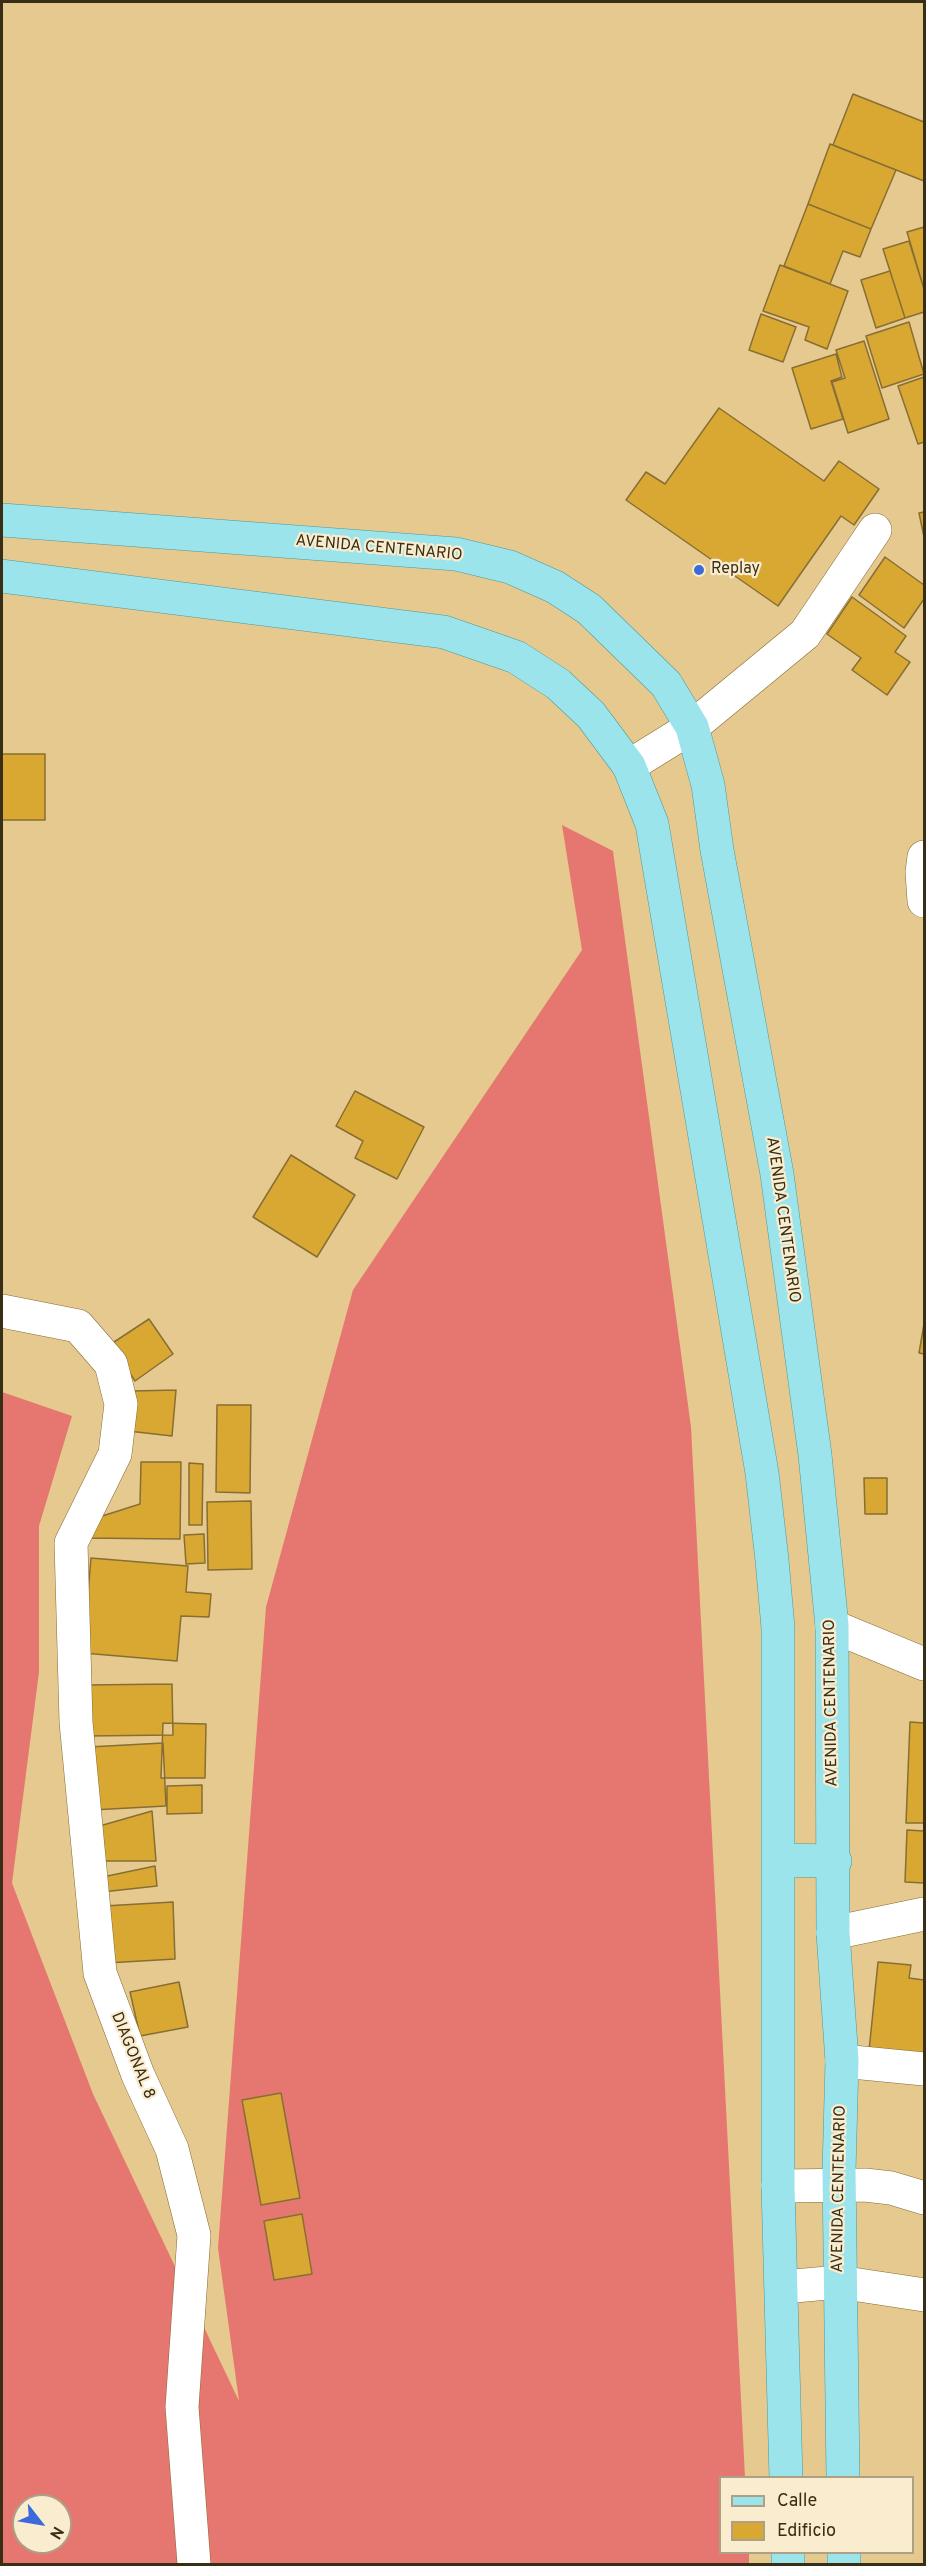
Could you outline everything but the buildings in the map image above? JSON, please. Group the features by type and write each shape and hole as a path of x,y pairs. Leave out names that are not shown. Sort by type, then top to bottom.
{"main road":[{"name":"AVENIDA CENTENARIO","path":"2,520 456,554 510,567 555,587 589,609 666,684 692,727 708,786 717,850 777,1174 815,1455 832,1626 835,1861 833,1933 842,2061 839,2282 843,2476"},
{"path":"2,576 444,632 516,657 558,684 591,715 629,766 652,824 762,1473 778,1628 778,2186 783,2287 786,2476"},
{"path":"778,1860 835,1861"}],"street":[{"path":"629,766 692,727 805,634 875,530"},
{"path":"924,857 922,872 924,900"},
{"name":"DIAGONAL 8","path":"2,1311 78,1326 111,1364 121,1404 115,1454 71,1543 76,1722 100,1973 138,2075 172,2149 194,2235 182,2407 194,2565"},
{"path":"832,1626 924,1664"},
{"path":"833,1933 924,1914"},
{"path":"842,2061 924,2068"},
{"path":"778,2186 839,2184 891,2188 924,2198"},
{"path":"783,2287 839,2282 924,2295"}],"shaded area":[{"path":"562,825 613,851 691,1427 745,2476 719,2476 719,2554 749,2554 749,2564 2,2564 2,1392 72,1416 39,1526 39,1672 12,1883 93,2094 239,2401 218,2248 266,1607 353,1290 582,950"}],"place":[{"name":"Replay","path":"699,570"}]}
